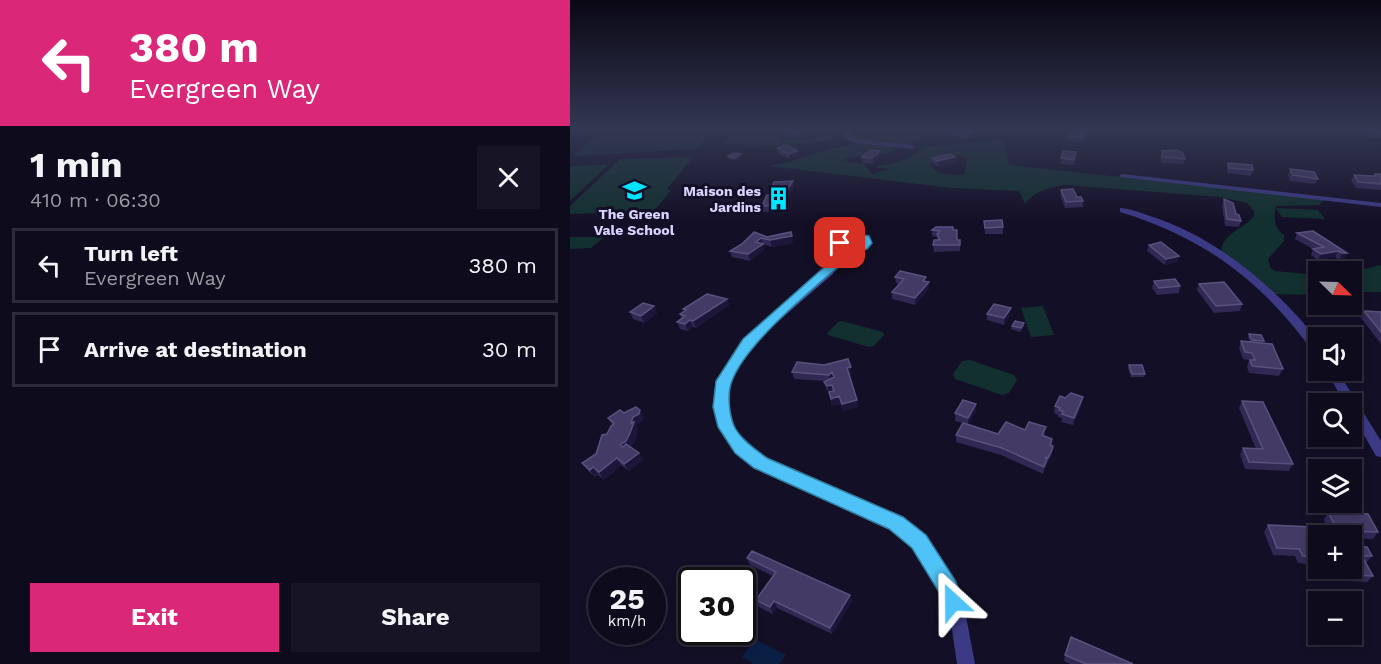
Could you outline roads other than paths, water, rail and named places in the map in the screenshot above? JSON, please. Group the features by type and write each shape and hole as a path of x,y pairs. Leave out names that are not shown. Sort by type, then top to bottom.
{"street":[{"path":"1122,176 1381,205"},
{"path":"1123,210 1145,217 1193,239 1248,275 1285,307 1308,337"},
{"path":"851,250 748,342 724,381 721,407 726,427 741,448 760,463 896,523 919,542 948,587 958,616 966,664"},
{"path":"1338,381 1381,452"}],"water":[{"path":"756,640 786,655 780,664 754,664 742,657 750,645 756,645"}],"place":[{"name":"The Green Vale School","path":"634,190"},
{"name":"Maison des Jardins","path":"779,199"}]}
